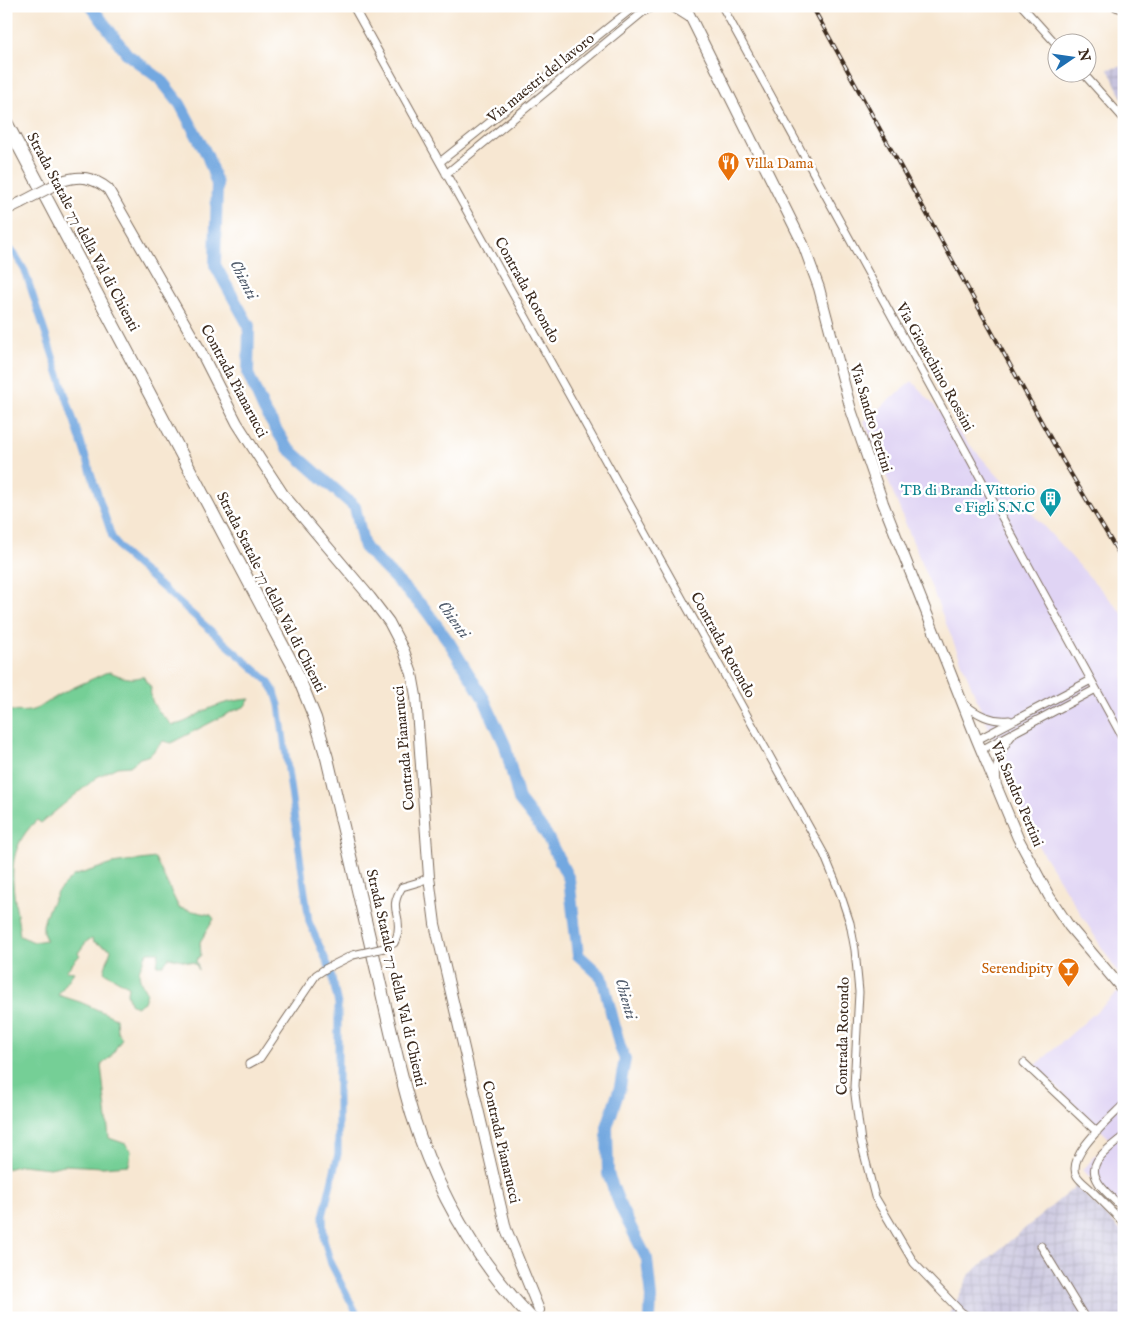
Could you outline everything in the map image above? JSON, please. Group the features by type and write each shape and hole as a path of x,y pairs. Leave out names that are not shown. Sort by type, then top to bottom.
{"highway":[{"name":"Strada Statale 77 della Val di Chienti","path":"6,122 295,669 315,718 327,758 398,1061 423,1145 436,1177 465,1231 494,1274 535,1314"},
{"name":"Strada Statale 77 della Val di Chienti","path":"6,139 258,614 296,690 316,747 390,1063 415,1148 428,1180 458,1236 487,1279 520,1318"}],"street":[{"name":"Contrada Rotondo","path":"353,6 824,854 850,922 856,950 859,992 854,1087 861,1142 875,1197 914,1263 961,1312 970,1318"},
{"name":"Via maestri del lavoro","path":"440,162 635,6"},
{"name":"Via maestri del lavoro","path":"446,174 643,12 655,6"},
{"path":"665,6 691,20"},
{"name":"Via Sandro Pertini","path":"685,6 809,260 851,410 886,511 979,745 1031,865 1069,926 1124,991"},
{"name":"Via Gioacchino Rossini","path":"722,6 1124,740"},
{"path":"1022,6 1048,35"},
{"path":"1118,6 1124,8"},
{"path":"1091,82 1124,118"},
{"name":"Contrada Pianarucci","path":"6,210 62,182 80,176 100,183 108,189 199,348 237,423 260,459 283,494 389,622 404,651 412,674 416,696 431,902 506,1229 535,1314"},
{"path":"979,745 1014,720 1091,680"},
{"path":"979,745 1017,730 1096,689"},
{"path":"962,702 976,713 993,720 1014,720"},
{"path":"1047,703 1052,712"},
{"path":"998,790 996,776 999,758 1006,742 1017,730"},
{"path":"249,1064 260,1058 316,975 353,955 384,948 394,943 398,932 398,922 394,905 398,894 402,887 429,877"},
{"path":"1024,1063 1097,1132"},
{"path":"1124,1104 1079,1154 1075,1169 1080,1179 1124,1223"},
{"path":"1117,1112 1124,1118"},
{"path":"1124,1136 1097,1160 1094,1172 1097,1181 1124,1209"},
{"path":"1041,1246 1085,1318"}],"shaded area":[{"path":"1124,66 1124,102 1108,69"},
{"path":"912,381 1124,615 1124,983 1032,836 864,421"},
{"path":"1124,987 1124,1212 1083,1170 1110,1139 1035,1066"},
{"path":"1076,1186 1124,1234 1124,1318 948,1318 970,1274"}],"green space":[{"path":"110,672 130,678 143,676 151,688 154,704 172,725 185,722 221,704 250,699 244,707 171,743 163,741 150,755 140,758 130,766 117,767 97,777 41,823 37,820 25,833 18,846 14,860 13,888 20,936 34,942 46,940 43,925 46,914 57,892 73,876 112,864 155,858 179,908 211,915 214,919 200,942 201,955 196,960 199,970 195,963 169,957 163,965 157,965 159,952 148,952 139,972 141,982 147,993 144,1002 136,1007 130,1003 127,993 128,986 104,972 111,949 94,942 92,938 87,941 78,953 80,955 66,971 74,972 58,995 80,1002 116,1018 117,1031 122,1038 110,1058 101,1065 109,1138 126,1144 131,1151 129,1165 103,1167 64,1165 50,1168 22,1165 6,1169 6,710 31,711 72,688"}],"waterway":[{"name":"Chienti","path":"91,6 127,54 160,79 180,104 207,155 217,184 215,265 249,326 248,374 264,410 287,447 355,507 364,547 425,609 449,642 484,699 505,745 519,800 546,834 569,879 578,955 602,977 620,1047 625,1059 620,1087 607,1127 608,1174 621,1208 647,1259 651,1298 650,1318"},
{"path":"6,246 15,254 25,271 112,537 123,553 268,681 275,692 279,705 309,922 330,969 338,1004 338,1154 323,1216 324,1240 331,1264 359,1318"}],"railway":[{"path":"812,6 1062,459 1124,562"}],"place":[{"name":"Villa Dama","path":"729,182"},
{"name":"TB di Brandi Vittorio e Figli S.N.C","path":"1051,518"},
{"name":"Serendipity","path":"1069,987"}]}
